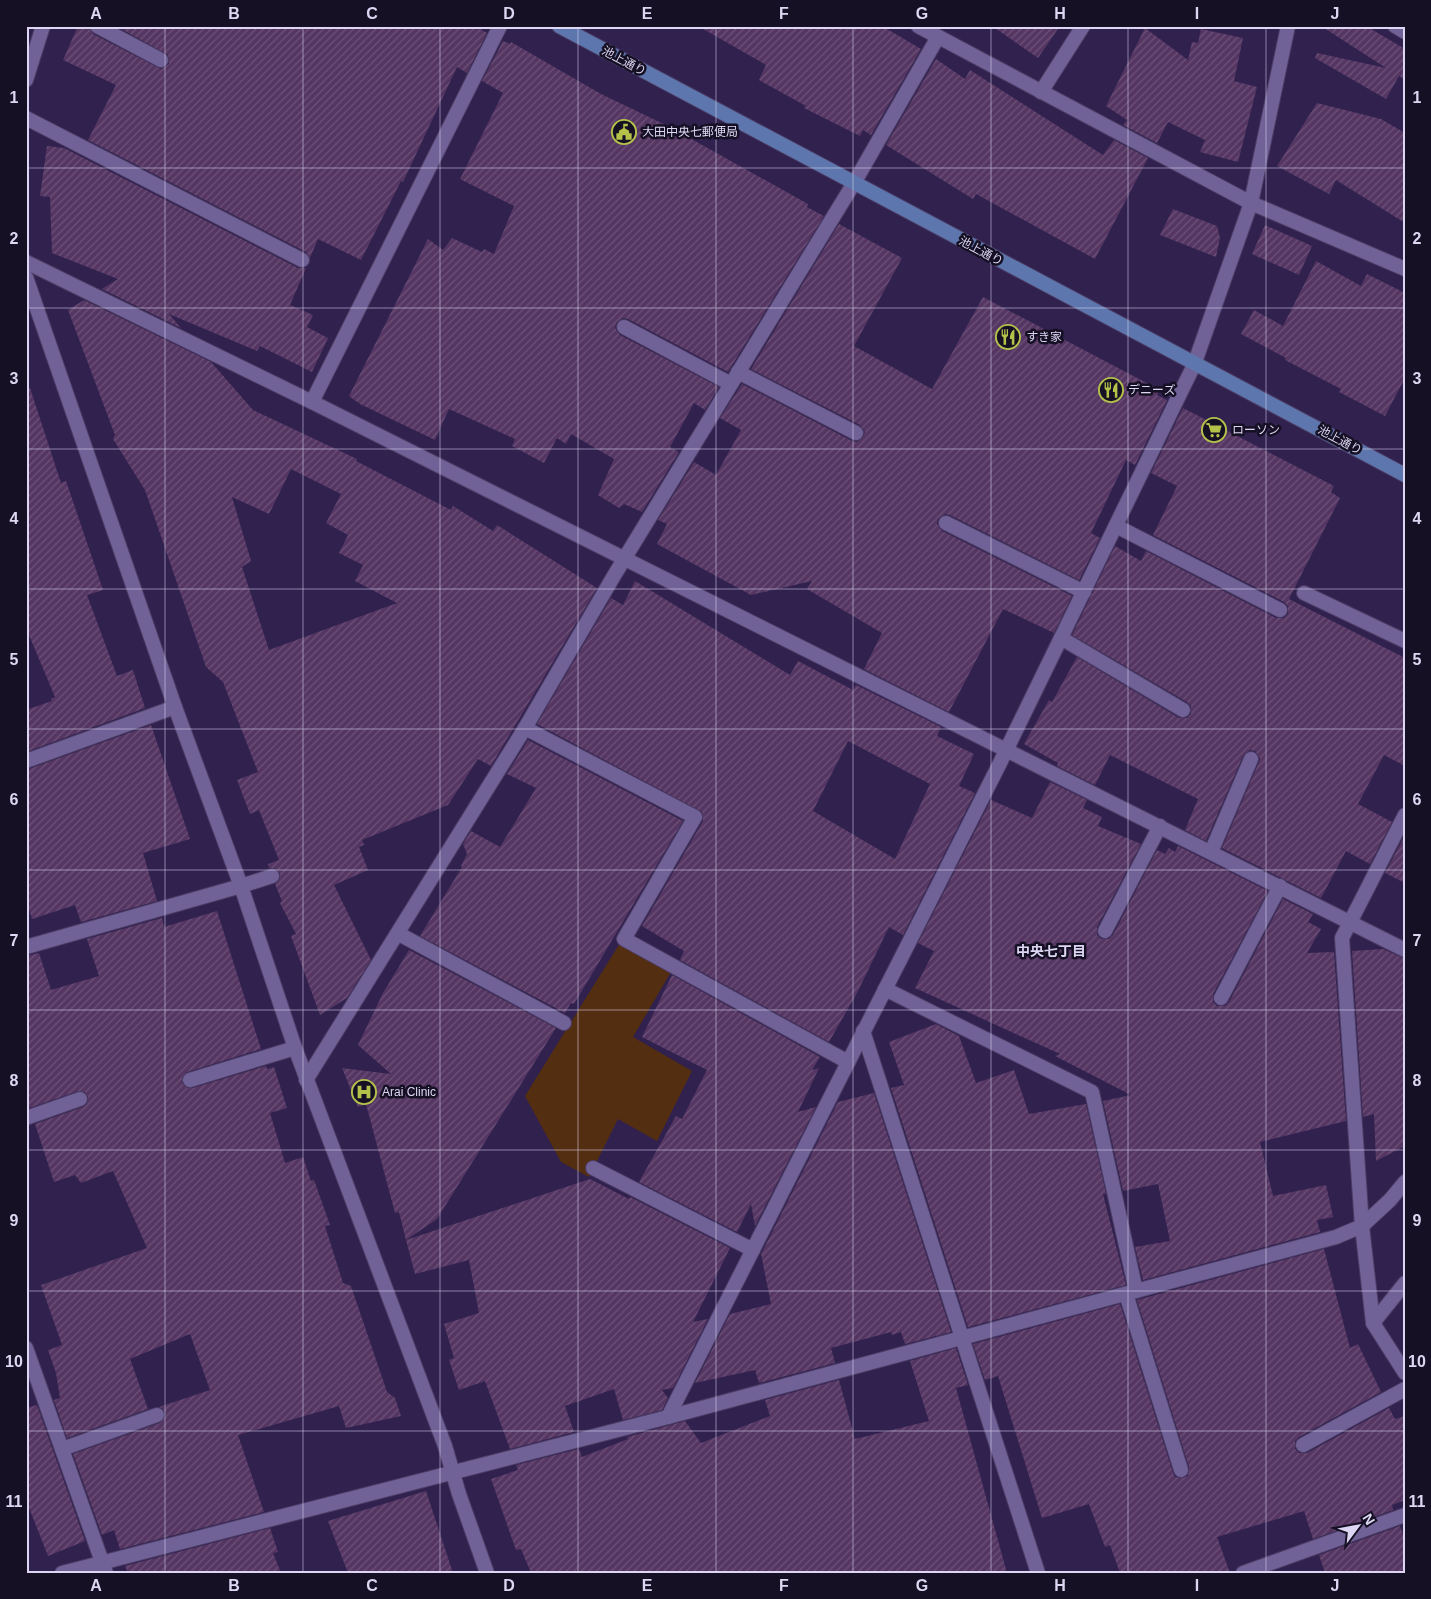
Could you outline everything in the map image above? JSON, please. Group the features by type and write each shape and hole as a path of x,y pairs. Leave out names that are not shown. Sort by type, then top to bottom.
{"main road":[{"name":"池上通り","path":"559,26 1194,365 1405,475"}],"street":[{"path":"26,80 43,26"},
{"path":"97,26 161,60"},
{"path":"312,402 500,26"},
{"path":"918,26 1251,203 1405,269"},
{"path":"1041,92 1083,26"},
{"path":"668,1417 1006,750 1194,365 1251,203 1288,26"},
{"path":"1395,26 1405,32"},
{"path":"306,1080 399,934 525,728 624,560 854,183 938,37"},
{"path":"26,118 302,260"},
{"path":"26,262 312,402 1405,950"},
{"path":"26,277 31,303 174,707 241,886 306,1080 445,1446 452,1472 487,1573"},
{"path":"624,327 856,433"},
{"path":"946,523 1084,592"},
{"path":"1116,526 1280,610"},
{"path":"1304,593 1405,642"},
{"path":"1061,638 1183,710"},
{"path":"26,761 174,707"},
{"path":"525,728 695,817 624,939 848,1062"},
{"path":"1211,852 1251,759"},
{"path":"1405,815 1352,922 1342,938 1362,1226 1373,1323 1405,1373"},
{"path":"1105,932 1160,826"},
{"path":"26,947 272,876"},
{"path":"1221,998 1280,886"},
{"path":"399,934 564,1023"},
{"path":"885,989 1092,1092 1131,1292 1181,1470"},
{"path":"863,1031 1038,1573"},
{"path":"190,1080 295,1048"},
{"path":"26,1118 80,1099"},
{"path":"593,1168 752,1250"},
{"path":"62,1573 104,1568 452,1472 668,1417 1336,1237 1362,1226 1390,1200 1405,1182"},
{"path":"1373,1323 1402,1291"},
{"path":"26,1348 104,1568"},
{"path":"1303,1446 1405,1388"},
{"path":"62,1449 156,1415"},
{"path":"1243,1573 1405,1515"}],"shaded area":[{"path":"620,943 671,972 633,1037 692,1071 657,1141 618,1119 589,1177 561,1162 525,1096"}],"building":[{"path":"78,26 88,26 93,34 161,69 169,64 168,55 116,26 475,26 487,33 467,73 457,67 403,182 401,181 361,260 318,239 310,258 306,252 88,140 116,85 63,60"},
{"path":"698,26 882,26 921,49 871,135 863,130 860,136 804,108 806,106 759,80 766,65"},
{"path":"992,26 1060,26 1038,58"},
{"path":"1321,26 1366,26 1405,49 1405,80 1399,76 1386,99 1315,58 1317,53 1386,68"},
{"path":"1145,28 1188,60 1192,42 1198,43 1201,29 1243,38 1234,81 1257,87 1238,162 1200,152 1205,140 1168,122 1157,143 1123,125 1127,120 1106,106"},
{"path":"503,41 510,44 511,42 601,94 670,127 808,204 807,207 824,216 728,372 628,319 623,318 617,322 615,328 620,335 719,387 705,410 694,403 670,447 679,452 642,512 624,504 619,508 598,495 614,459 571,434 566,444 557,438 544,463 512,446 515,439 449,409 435,440 360,404 349,396 428,239 443,250 452,238 482,252 484,249 494,254 514,206 460,179 503,93 482,81"},
{"path":"936,59 965,79 970,70 1103,155 1114,140 1148,158 1095,259 976,194 973,199 886,145"},
{"path":"1317,103 1381,119 1405,133 1405,223 1336,180 1329,194 1277,166"},
{"path":"47,146 64,148 298,268 306,268 290,305 313,315 307,327 328,338 312,372 260,346 257,351 169,314 181,328 102,289 118,279 52,253 50,197 40,196"},
{"path":"1173,209 1217,226 1220,238 1216,257 1160,235"},
{"path":"839,224 902,258 854,346 932,389 983,297 1160,390 1157,395 1167,400 1135,465 1126,460 1091,533 1100,538 1079,580 950,515 945,514 938,519 937,524 942,531 1072,596 1054,633 1003,609 949,712 864,669 882,633 807,589 812,581 751,595 657,544 667,524 658,520 694,462 716,475 741,430 720,418 742,384 852,441 857,442 863,437 865,432 860,425 751,369"},
{"path":"1265,225 1312,246 1299,275 1252,254"},
{"path":"1316,261 1361,286 1367,274 1405,293 1405,378 1385,416 1339,392 1341,389 1285,360 1286,358 1241,334 1254,310 1283,326"},
{"path":"84,300 211,362 253,410 357,459 356,461 451,510 453,506 493,531 497,525 597,588 491,766 478,759 448,805 362,840 364,845 359,847 368,870 334,885 371,960 347,998 320,1015 291,936 296,934 280,903 282,901 275,884 280,878 280,873 274,868 269,868 268,864 279,860 259,810 250,814 237,780 258,772 223,682 206,667 145,490 113,439 115,435 68,310","holes":["291,469 341,494 326,523 348,535 339,553 363,565 355,581 397,603 269,650 242,567 251,561 232,497 269,514"]},
{"path":"30,388 61,483 66,481 103,590 87,595 117,676 133,670 145,708 26,752 26,710 52,701 51,699 55,697 26,628 26,389"},
{"path":"1183,408 1334,486 1331,492 1340,498 1289,599 1405,658 1405,766 1384,755 1358,804 1392,822 1370,864 1346,851 1321,898 1222,848 1259,762 1260,758 1255,751 1250,750 1243,756 1206,841 1185,830 1198,799 1110,755 1095,785 1057,766 1058,763 1024,744 1049,700 1052,702 1077,657 1179,718 1187,718 1191,714 1191,706 1187,702 1072,635 1115,546 1141,561 1146,551 1276,618 1284,618 1288,614 1288,606 1284,602 1153,535 1177,486 1151,473"},
{"path":"635,581 790,675 798,661 853,690 856,685 941,727 937,736 974,754 959,786 975,793 903,935 889,927 857,993 829,1042 680,960 684,951 642,926 703,821 702,812 537,724 611,598 623,605","holes":["848,741 930,784 895,859 813,811"]},
{"path":"151,725 190,839 143,853 157,901 81,922 75,905 32,919 26,900 26,770"},
{"path":"528,740 683,821 574,1004 571,1003 565,1013 420,936 462,867 467,854 463,844 471,831 500,847 536,788 507,774"},
{"path":"1050,782 1087,800 1083,808 1102,817 1098,826 1141,844 1097,927 1097,935 1101,939 1109,939 1113,935 1157,850 1165,854 1169,848 1175,852 1178,846 1268,891 1213,994 1213,1002 1217,1006 1225,1006 1229,1002 1283,899 1313,914 1308,922 1321,929 1307,953 1334,952 1346,1121 1260,1142 1273,1196 1326,1185 1333,1217 1317,1220 1320,1232 1143,1280 1135,1247 1170,1241 1158,1184 1123,1191 1103,1101 1131,1095 1055,1056 1060,1054 915,988 934,951 918,943 991,800 1032,818"},
{"path":"1405,835 1405,883 1385,873"},
{"path":"217,911 261,1049 187,1072 182,1078 182,1083 188,1088 193,1088 266,1066 267,1069 274,1067 287,1108 270,1113 285,1163 303,1157 311,1181 314,1180 330,1225 325,1226 343,1283 351,1286 387,1392 395,1398 401,1416 346,1428 339,1406 238,1435 264,1512 120,1549 114,1530 102,1535 73,1454 160,1423 166,1416 163,1409 159,1407 210,1390 190,1334 130,1359 148,1409 67,1438 54,1400 60,1398 56,1373 48,1350 62,1345 41,1285 147,1248 113,1171 81,1183 75,1175 54,1182 35,1124 83,1107 87,1104 88,1097 85,1092 78,1091 29,1108 26,1100 26,956 39,953 51,990 99,976 87,939 162,918 164,927"},
{"path":"1383,949 1405,959 1405,1146 1376,1161 1374,1114 1363,1117 1352,951"},
{"path":"409,950 556,1028 437,1219 406,1240 399,1212 395,1213 366,1104 358,1107 342,1068 391,1074 358,1045 383,993"},
{"path":"672,975 820,1057 812,1070 819,1068 798,1112 816,1107 755,1226 751,1204 737,1232 639,1182 676,1116 682,1119 707,1070 642,1037"},
{"path":"936,1024 959,1036 976,1083 1014,1070 1029,1114 1086,1104 1106,1194 1103,1194 1126,1285 968,1327 891,1088 904,1085 889,1042"},
{"path":"874,1093 951,1332 905,1344 901,1332 892,1335 891,1332 831,1348 835,1363 759,1383 755,1370 695,1383 730,1314 771,1304 761,1254 838,1102"},
{"path":"590,1179 629,1199 630,1197 730,1248 693,1322 708,1319 673,1388 662,1390 668,1398 662,1410 623,1420 614,1389 565,1406 574,1432 510,1449 485,1381 459,1390 449,1360 454,1358 444,1324 479,1313 469,1260 415,1274 406,1240"},
{"path":"1324,1249 1350,1348 1358,1344 1381,1392 1299,1437 1295,1441 1295,1449 1299,1453 1307,1453 1389,1408 1395,1419 1405,1416 1405,1500 1392,1505 1393,1510 1313,1539 1304,1511 1217,1537 1230,1573 1120,1573 1110,1545 1105,1547 1089,1504 1042,1518 998,1376 985,1380 973,1344 1120,1304 1173,1473 1175,1477 1183,1478 1188,1476 1189,1467 1137,1300"},
{"path":"956,1348 968,1385 956,1388 1007,1573 531,1573 521,1549 516,1550 491,1479 518,1470 516,1465 579,1449 582,1457 628,1439 627,1437 685,1421 701,1443 770,1416 765,1400 839,1380 855,1439 929,1421 910,1361"},
{"path":"37,1405 85,1541 48,1556 26,1500 26,1408"},
{"path":"426,1491 453,1573 348,1573 328,1521"},
{"path":"1400,1526 1405,1540 1405,1573 1325,1573 1319,1555"},
{"path":"270,1528 278,1552 273,1553 281,1573 128,1573 125,1566"}],"place":[{"name":"大田中央七郵便局","path":"624,132"},
{"name":"すき家","path":"1008,337"},
{"name":"デニーズ","path":"1111,390"},
{"name":"ローソン","path":"1214,430"},
{"name":"Arai Clinic","path":"364,1092"}],"district":[{"name":"中央七丁目","path":"1051,951"}]}
